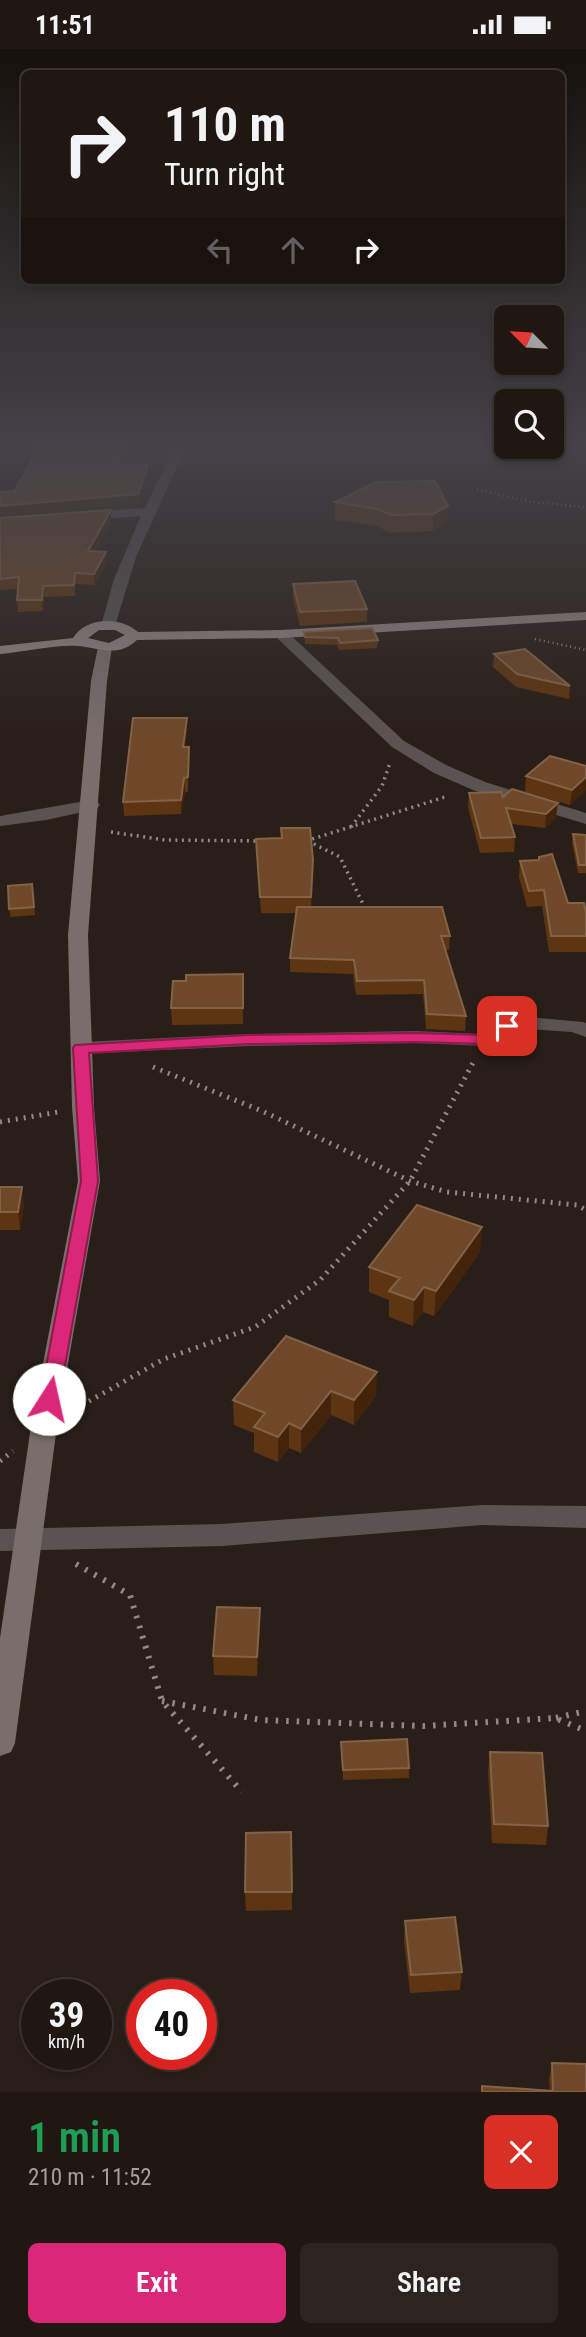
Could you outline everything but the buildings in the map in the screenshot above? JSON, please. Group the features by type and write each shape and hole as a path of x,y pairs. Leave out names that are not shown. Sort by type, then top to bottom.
{"main road":[{"path":"82,641 83,632 106,636 124,644 132,636 281,634 586,616"},
{"path":"0,650 82,641 106,636 125,628 132,636"}],"street":[{"path":"0,1742 44,1426 89,1181 83,1107 78,935 91,805 99,681 114,593 135,542"},
{"path":"281,634 397,744 440,769 479,786 586,819"},
{"path":"0,821 91,805"},
{"path":"81,1048 248,1040 415,1037 487,1039 507,1026 528,1023 576,1026 586,1031"},
{"path":"0,1540 222,1535 482,1515 586,1517"}],"path":[{"path":"350,827 382,786 397,744"},
{"path":"294,841 307,841 479,786"},
{"path":"89,828 165,840 268,841"},
{"path":"307,841 340,857 363,904"},
{"path":"0,1461 44,1426 164,1359 255,1327 320,1280 410,1181 487,1039"},
{"path":"146,1064 262,1111 410,1181 447,1192 506,1200 577,1205 586,1203"},
{"path":"0,1122 83,1107"},
{"path":"577,1205 586,1210"},
{"path":"29,1538 130,1595 162,1701 242,1792"},
{"path":"162,1701 261,1720 423,1726 555,1718 586,1711"},
{"path":"555,1718 586,1731"}],"route":[{"path":"49,1399 89,1181 81,1048 248,1040 415,1037 487,1039 507,1026"}]}
